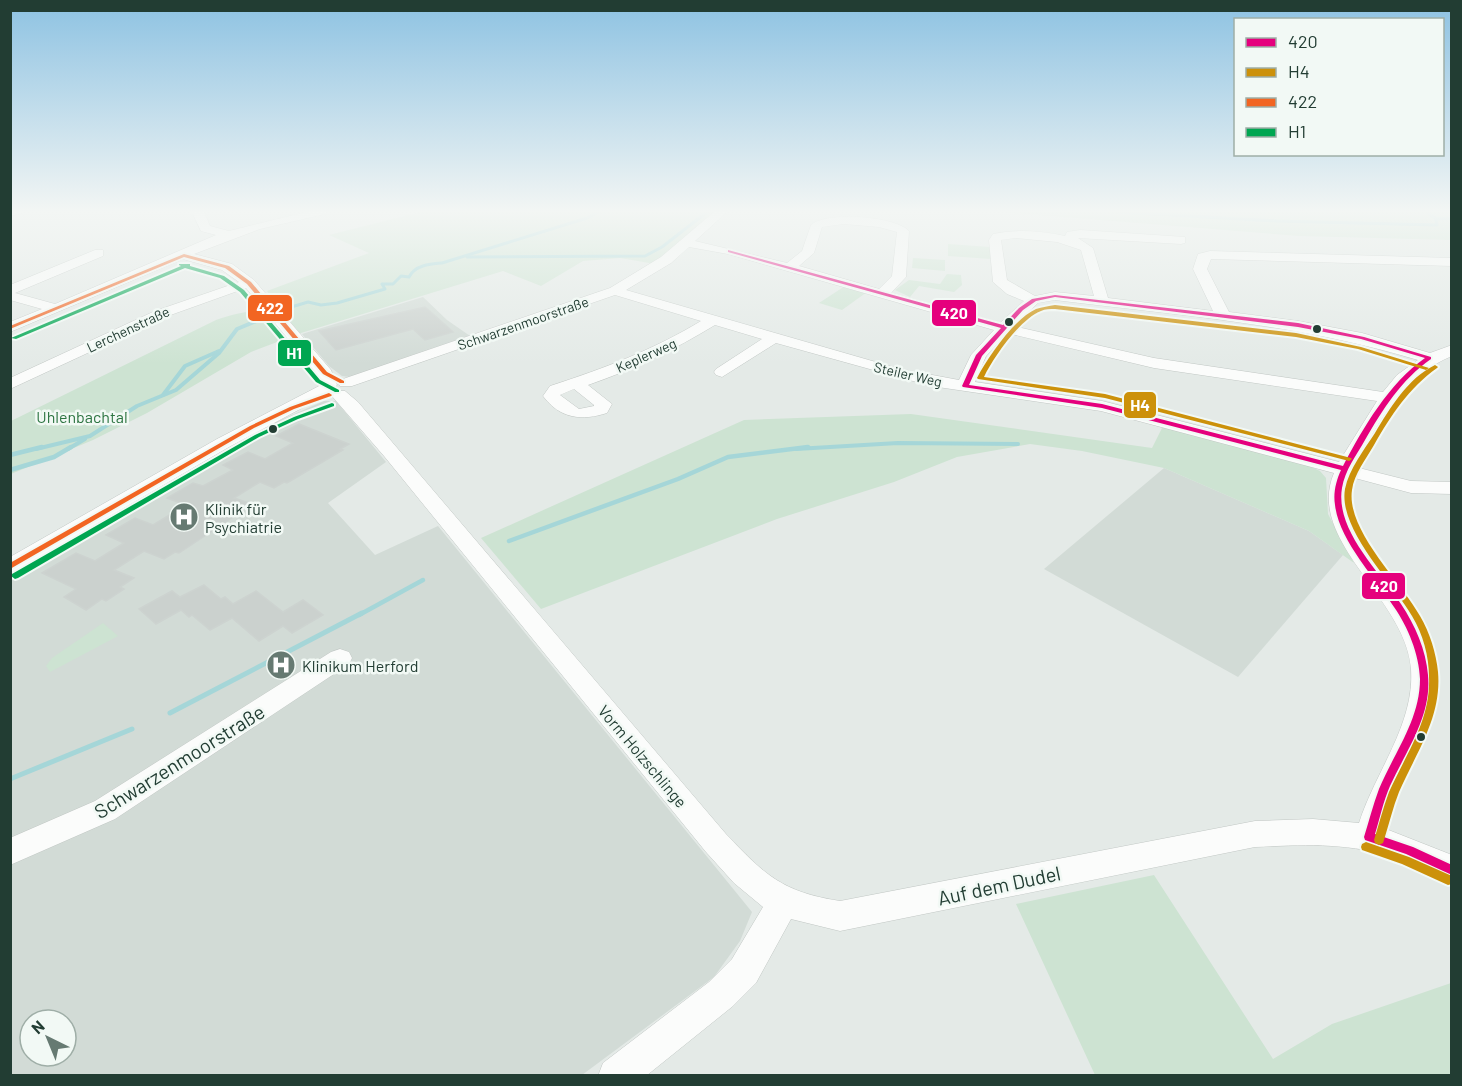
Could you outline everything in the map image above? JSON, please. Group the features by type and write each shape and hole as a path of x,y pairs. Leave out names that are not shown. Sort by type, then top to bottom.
{"street":[{"path":"10,290 76,263"},
{"path":"10,328 165,263"},
{"name":"Vorm Holzschlinge","path":"211,263 227,267 249,283 339,388 716,843 759,889 783,903"},
{"name":"Schwarzenmoorstraße","path":"10,567 223,443 292,408 373,375 615,291 662,263"},
{"path":"772,263 1114,355 1186,369 1345,390 1386,398"},
{"path":"790,267 796,263"},
{"path":"883,293 899,277 900,263"},
{"path":"998,263 1000,282 1012,291 1034,300"},
{"path":"1091,263 1102,300"},
{"path":"1202,263 1200,269 1223,315"},
{"name":"Lerchenstraße","path":"10,384 160,314 249,283"},
{"name":"Steiler Weg","path":"615,291 896,373 965,386 1102,406 1411,487 1452,488"},
{"path":"10,296 58,309"},
{"path":"965,386 979,356 1021,309 1034,300 1067,296 1326,330 1429,358"},
{"name":"Keplerweg","path":"576,383 652,354 712,320"},
{"path":"722,372 774,338"},
{"path":"1369,837 1383,791 1412,731 1424,682 1420,648 1410,624 1364,557 1341,516 1337,499 1346,469 1386,398 1407,374 1429,358 1452,350"},
{"name":"Schwarzenmoorstraße","path":"10,852 105,810 340,658"},
{"name":"Auf dem Dudel","path":"783,903 806,911 840,916 899,907 1226,838 1255,834 1311,832 1369,837 1408,850 1452,870"},
{"path":"616,1076 721,994 744,971 783,903"}],"shaded area":[{"path":"423,297 447,320 473,338 358,378 342,376 329,366 302,334"},
{"name":"Klinikum Herford","path":"324,401 336,401 386,462 328,503 375,555 438,526 752,912 740,941 714,977 582,1075 11,1075 10,578 258,430"},
{"path":"1164,468 1309,531 1343,555 1238,677 1044,569"}],"green space":[{"name":"Uhlenbachtal","path":"343,263 580,263 541,286 503,271 301,333 251,352 147,413 93,440 11,474 11,421 216,320 278,305 267,291"},
{"path":"913,263 945,263 945,271 912,268"},
{"path":"947,274 961,275 962,285 954,292 919,286 910,297 895,290 909,280 940,284"},
{"path":"845,286 867,292 842,310 819,303"},
{"path":"911,414 1152,448 1163,426 1305,464 1320,471 1326,478 1328,514 1354,563 1309,531 1164,468 1082,451 1030,444 957,457 894,482 777,519 541,609 481,538 744,420"},
{"path":"103,623 118,636 50,672 46,666 52,658"},
{"path":"1154,875 1273,1059 1332,1024 1451,983 1451,1075 1095,1075 1016,904"}],"building":[{"path":"425,307 453,332 425,340 413,329 336,350 319,331"},
{"name":"Klinik für Psychiatrie","path":"299,424 349,444 340,449 343,450 287,483 284,482 274,488 260,482 234,498 249,503 239,510 242,511 179,553 175,552 164,559 144,551 114,570 134,578 120,587 124,589 106,601 102,599 86,610 64,597 76,589 42,573 76,553 95,561 124,543 106,535 135,518 153,525 186,505 167,498 193,483 203,486 233,470 223,465 248,452 265,459 293,443 276,436"},
{"path":"204,585 221,599 225,597 233,604 256,591 283,612 303,600 323,615 292,633 283,626 259,641 232,618 210,630 192,615 189,617 181,610 156,624 139,609 172,591 180,597"}],"waterway":[{"path":"288,308 308,302 321,305 337,303 385,289 382,284 393,284 401,276 409,277 423,266 443,263"},
{"path":"36,449 90,436 137,406 176,390 219,353 237,329 266,317"},
{"path":"163,395 185,366 219,351"},
{"path":"68,449 85,439"},
{"path":"796,449 898,443 1018,444"},
{"path":"10,455 42,447"},
{"path":"10,470 54,457 71,447"},
{"path":"509,541 678,479 728,457 808,447"},
{"path":"359,615 423,580"},
{"path":"170,713 362,613"},
{"path":"10,779 132,729"}],"transit line":[{"name":"422","path":"10,328 166,263"},
{"name":"422","path":"212,263 227,267 249,283 325,373 342,382"},
{"name":"420","path":"772,263 1004,327"},
{"name":"H1","path":"181,265 222,277 242,291 318,381 337,391"},
{"name":"H1","path":"14,338 188,265"},
{"name":"420","path":"1346,469 1102,406 965,386 979,355 1021,309 1034,300 1055,296 1298,325 1362,338 1429,358"},
{"name":"H4","path":"1349,459 1105,396 980,378 997,351 1020,323 1036,311 1055,307 1296,335 1359,348 1426,368"},
{"name":"420","path":"1369,837 1384,789 1421,708 1424,678 1419,650 1408,623 1359,552 1342,521 1338,506 1338,491 1349,461 1385,402 1400,382 1429,358"},
{"name":"H4","path":"1379,840 1394,793 1427,723 1434,693 1434,678 1429,647 1421,624 1363,539 1354,522 1348,492 1359,465 1393,409 1408,390 1435,367"},
{"name":"422","path":"10,567 252,427 292,408 329,395"},
{"name":"H1","path":"15,576 257,436 332,405"},
{"name":"420","path":"1369,837 1409,850 1452,870"},
{"name":"H4","path":"1366,847 1405,860 1448,880"}],"place":[{"name":"Klinik für Psychiatrie","path":"184,517"},
{"name":"Klinikum Herford","path":"281,665"}]}
